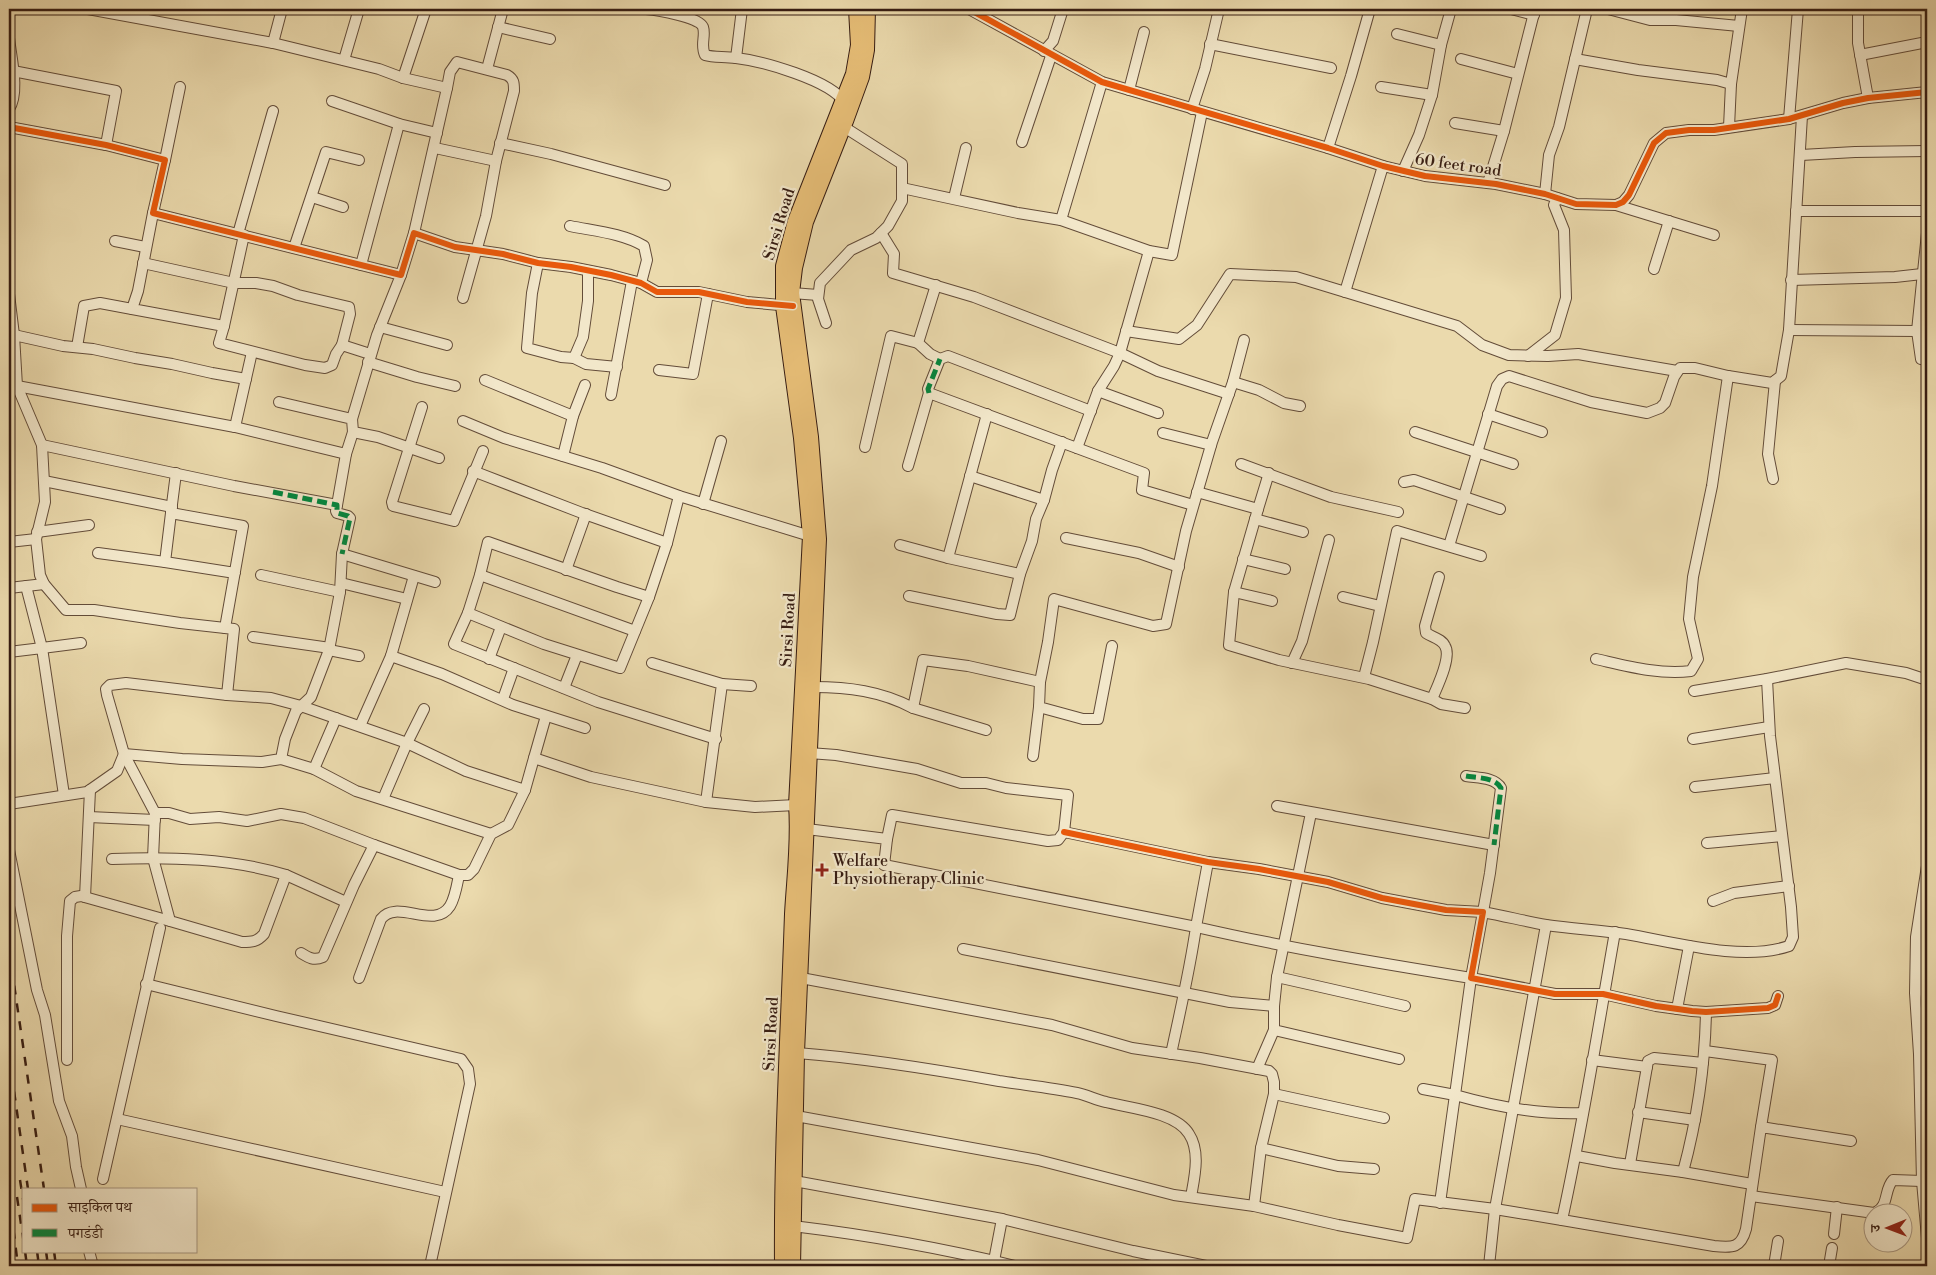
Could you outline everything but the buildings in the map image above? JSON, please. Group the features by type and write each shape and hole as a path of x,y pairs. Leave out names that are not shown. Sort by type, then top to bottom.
{"main road":[{"name":"Sirsi Road","path":"782,1266 788,1180 798,824 796,805 810,536 790,302 794,268 806,222 844,128 846,105 858,44 856,9"},
{"name":"Sirsi Road","path":"793,1266 788,1180 796,1116 809,753 817,613 818,508 810,427 783,266 795,221 846,105 862,77 867,50 868,9"}],"street":[{"path":"88,9 273,43 447,88"},
{"path":"273,43 282,9"},
{"path":"344,60 359,9"},
{"path":"403,78 426,9"},
{"path":"488,69 503,9"},
{"path":"649,9 669,12 700,23 703,28 702,47 704,54 736,58 812,79 828,87 846,105"},
{"path":"736,58 742,9"},
{"name":"60 feet road","path":"969,9 1102,82 1383,166 1425,176 1488,183 1545,194 1576,204 1616,205 1714,235"},
{"path":"1022,142 1048,53 1064,9"},
{"path":"1192,109 1205,69 1219,9"},
{"path":"1328,148 1370,9"},
{"path":"1403,171 1420,135 1432,96 1441,45 1452,9"},
{"path":"1488,183 1504,131 1534,12 1511,9"},
{"path":"1545,194 1549,155 1559,127 1586,9"},
{"path":"1608,9 1650,20 1676,20 1739,26"},
{"path":"1729,127 1731,84 1742,9"},
{"path":"1789,119 1798,9"},
{"path":"1858,9 1860,55 1868,98"},
{"path":"498,27 550,39"},
{"path":"1129,90 1144,32"},
{"path":"1397,34 1441,45"},
{"path":"9,38 13,71 13,102 9,109"},
{"path":"1860,55 1927,42"},
{"path":"1210,44 1330,68"},
{"path":"1461,59 1518,74"},
{"path":"1575,59 1638,70 1717,80 1731,84"},
{"path":"281,759 285,739 296,711 312,697 329,649 341,587 342,554 350,518 337,513 337,505 346,454 353,432 352,419 369,358 391,296 401,275 414,234 450,72 457,62 507,75 512,77 514,82 514,91 500,143 486,216 463,298"},
{"path":"13,71 116,91 106,145"},
{"path":"1061,220 1102,82"},
{"path":"132,309 138,291 145,247 180,87"},
{"path":"1381,87 1432,96"},
{"path":"1616,205 1623,202 1629,195 1654,143 1666,133 1689,130 1714,130 1789,119 1843,103 1868,98 1927,92"},
{"path":"332,101 399,124 437,133"},
{"path":"143,263 234,283 256,283 274,286 298,295 349,307 350,314 342,345 336,354 332,366 325,368 305,365 219,343 234,283 241,234 274,111"},
{"path":"902,188 1018,213 1061,220 1149,251 1172,255 1202,112"},
{"path":"1126,331 1178,339 1198,325 1230,274 1296,277 1457,326 1482,345 1508,355 1578,354 1677,371 1685,367 1772,383 1781,376 1789,330 1802,116"},
{"path":"1455,123 1504,131"},
{"path":"360,265 399,124"},
{"path":"9,127 106,145 165,160"},
{"path":"826,323 818,298 820,283 851,250 871,241 888,226 902,201 902,164 844,128"},
{"path":"500,143 551,154 665,185"},
{"path":"434,148 496,161"},
{"path":"954,198 966,148"},
{"path":"1801,154 1927,151"},
{"path":"294,248 326,152 359,160"},
{"path":"1345,292 1383,166"},
{"path":"312,197 343,206"},
{"path":"1528,356 1555,335 1566,298 1564,230 1554,205 1557,198"},
{"path":"1796,211 1927,212"},
{"path":"153,213 401,275"},
{"path":"1654,269 1669,221"},
{"path":"570,226 623,237 644,246 647,260 637,282 611,395"},
{"path":"881,233 894,254 893,273 983,301 1120,353 1158,371 1229,394"},
{"path":"1927,233 1922,274 1924,310 1918,331 1921,359 1927,360"},
{"path":"414,234 455,247 503,254 538,263 572,267 588,272 611,275 637,282 657,292 708,294 747,302 790,302 818,294"},
{"path":"115,241 145,247"},
{"path":"1077,448 1098,391 1120,353 1149,251"},
{"path":"538,263 531,302 528,348 561,357 574,358 586,364 617,367"},
{"path":"574,358 584,337 588,301 588,272"},
{"path":"1791,280 1895,277 1922,274"},
{"path":"918,343 936,285"},
{"path":"9,294 17,386 42,445 45,502 36,536 40,575 44,584 66,610 94,610 234,629 227,695"},
{"path":"659,370 693,374 708,294"},
{"path":"78,347 84,306 100,304 224,326"},
{"path":"380,327 447,345"},
{"path":"1789,330 1918,331"},
{"path":"14,335 62,346 93,349 246,379"},
{"path":"865,447 891,336 918,343 930,354 940,359"},
{"path":"1033,756 1040,682 1054,599 1153,626 1166,624 1193,505 1233,382 1244,340"},
{"path":"342,345 417,377 455,386"},
{"path":"235,427 252,352"},
{"path":"908,466 929,393 928,388 940,359 948,356 1091,411"},
{"path":"1449,546 1488,414 1497,386 1502,379 1509,376 1591,402 1647,413 1660,408 1665,403 1677,371"},
{"path":"1596,659 1646,670 1679,673 1691,671 1698,659 1689,619 1693,577 1712,486 1728,376"},
{"path":"485,380 574,416"},
{"path":"1773,479 1768,454 1776,381"},
{"path":"1233,382 1259,390 1284,403 1300,406"},
{"path":"563,456 585,385"},
{"path":"17,386 235,427 346,454"},
{"path":"1098,391 1158,413"},
{"path":"929,393 1062,442 1094,456 1144,473 1142,490 1193,505"},
{"path":"279,402 352,419"},
{"path":"422,407 392,502 393,506 454,521 483,451"},
{"path":"948,558 987,414"},
{"path":"1488,414 1542,432"},
{"path":"463,421 504,438 602,468 703,504 810,536"},
{"path":"353,432 378,437 439,458"},
{"path":"1415,432 1513,464"},
{"path":"1164,433 1211,445"},
{"path":"703,504 721,440"},
{"path":"909,596 1010,615 1020,574 1032,541 1036,519 1044,500 1062,442"},
{"path":"42,445 234,486 337,505"},
{"path":"1241,464 1331,497 1398,512"},
{"path":"474,471 667,543"},
{"path":"165,562 176,473"},
{"path":"1269,473 1242,559 1234,592 1229,644 1292,663 1364,677 1432,699 1441,704 1465,708"},
{"path":"970,476 1044,500"},
{"path":"1404,482 1414,480 1500,509"},
{"path":"44,481 243,526 225,628"},
{"path":"1197,492 1303,532"},
{"path":"468,613 501,627 620,668 649,597 667,543 679,496"},
{"path":"566,570 586,514"},
{"path":"9,542 89,525"},
{"path":"1364,677 1397,531 1481,556"},
{"path":"1066,538 1139,553 1178,567"},
{"path":"1292,663 1302,641 1329,540"},
{"path":"649,597 488,542 468,613 454,644 598,702 716,739"},
{"path":"900,546 1020,574"},
{"path":"98,553 235,573"},
{"path":"342,554 436,582"},
{"path":"1242,559 1285,569"},
{"path":"261,575 341,587 407,600"},
{"path":"480,575 635,631"},
{"path":"360,726 392,656 414,576"},
{"path":"1432,699 1447,658 1446,646 1438,639 1426,633 1426,626 1439,577"},
{"path":"9,588 44,584"},
{"path":"26,586 42,648 64,795"},
{"path":"1234,592 1272,601"},
{"path":"1343,597 1380,606"},
{"path":"489,658 501,627"},
{"path":"254,637 329,649 359,656"},
{"path":"9,652 81,643"},
{"path":"1039,707 1083,719 1098,720 1112,646"},
{"path":"564,688 577,654"},
{"path":"392,656 442,674 503,700 585,728"},
{"path":"913,708 923,660 968,666 1040,682"},
{"path":"652,663 722,684 751,686"},
{"path":"1694,691 1846,663 1906,673 1927,680"},
{"path":"503,700 514,668"},
{"path":"1064,832 1208,862 1328,882 1382,898 1446,910 1483,912 1546,925 1615,932 1689,946 1750,952 1774,950 1789,946 1793,937 1789,886 1769,727 1767,679"},
{"path":"170,921 153,858 155,816 124,754 107,695 106,689 110,685 126,683 270,698 301,706 360,726 407,743 466,771 525,790"},
{"path":"706,802 722,684"},
{"path":"813,687 838,687 867,691 898,700 913,708 986,730"},
{"path":"383,799 424,709"},
{"path":"88,817 155,816 169,813 190,819 219,817 247,821 281,814 304,818 459,876 468,875 474,870 491,834 508,825 525,790 546,716"},
{"path":"314,770 336,718"},
{"path":"1693,739 1769,727"},
{"path":"809,753 836,755 917,769 961,784 986,784 1068,795 1064,832 1058,840 1048,841 892,815 884,865 1196,927 1284,947 1316,950 1350,959 1471,978 1555,994 1603,994 1677,1009 1706,1012 1768,1008 1774,1005 1778,996"},
{"path":"124,754 182,759 262,762 281,759 314,770 356,791 491,834"},
{"path":"9,804 90,790 117,771 124,754"},
{"path":"534,758 590,777 706,802 754,808 796,805"},
{"path":"1440,1203 1471,978 1494,846 1501,788 1493,780 1466,776"},
{"path":"1695,787 1775,778"},
{"path":"85,897 90,790"},
{"path":"1277,806 1494,846"},
{"path":"1257,1069 1274,1030 1277,977 1311,813"},
{"path":"807,829 887,839"},
{"path":"1707,843 1782,836"},
{"path":"301,953 312,959 318,960 323,957 334,936 346,902 374,844"},
{"path":"9,850 37,990 45,1015 59,1101 72,1136 81,1188"},
{"path":"112,859 153,858 239,864 286,874 346,902"},
{"path":"1171,1054 1190,966 1208,862"},
{"path":"1927,866 1919,1054 1922,1181 1927,1238"},
{"path":"67,1060 70,901 75,897 85,897 242,942 252,942 259,940 264,934 286,874"},
{"path":"359,978 381,919 389,912 395,911 424,916 445,911 450,905 459,876"},
{"path":"1713,901 1752,889 1789,886"},
{"path":"1489,1266 1495,1209 1546,925"},
{"path":"103,1179 160,928"},
{"path":"1562,1220 1577,1156 1582,1113 1615,932"},
{"path":"1677,1009 1689,946"},
{"path":"963,949 1230,1002 1274,1006"},
{"path":"1277,977 1405,1006"},
{"path":"801,978 1052,1025 1132,1048 1257,1069 1272,1074 1274,1094 1261,1148 1254,1206"},
{"path":"146,984 460,1059 468,1069 470,1084 430,1266"},
{"path":"1922,994 1927,1025"},
{"path":"1683,1172 1695,1120 1705,1051 1706,1012"},
{"path":"1274,1030 1399,1059"},
{"path":"796,1116 1038,1160 1141,1188 1254,1206 1313,1220 1407,1238 1415,1200 1495,1209 1728,1247 1736,1245 1743,1240 1772,1060 1705,1051"},
{"path":"797,1053 925,1068 1078,1093 1104,1102 1157,1114 1176,1123 1189,1134 1194,1150 1195,1168 1191,1197"},
{"path":"1630,1164 1648,1061 1654,1058 1703,1064"},
{"path":"1592,1060 1647,1067"},
{"path":"1423,1089 1512,1108 1561,1114 1582,1113"},
{"path":"1274,1094 1384,1118"},
{"path":"1638,1112 1695,1120"},
{"path":"117,1118 445,1192"},
{"path":"1761,1127 1852,1141"},
{"path":"1261,1148 1338,1166 1374,1170"},
{"path":"1577,1156 1752,1184"},
{"path":"788,1180 1002,1219 1133,1251 1206,1266"},
{"path":"1884,1202 1890,1183 1894,1180 1922,1181"},
{"path":"1750,1196 1864,1211"},
{"path":"1834,1234 1838,1207"},
{"path":"994,1264 1002,1219"},
{"path":"792,1226 840,1232 994,1264 1015,1266"},
{"path":"1774,1266 1778,1241"},
{"path":"1829,1266 1832,1248"},
{"path":"89,1252 93,1266"}],"railway":[{"path":"9,950 44,1188"},
{"path":"9,1056 28,1188"},
{"path":"9,1143 12,1165"},
{"path":"9,1158 11,1210 18,1266"},
{"path":"20,1180 22,1192"},
{"path":"17,1197 22,1231"},
{"path":"25,1252 27,1266"},
{"path":"37,1252 39,1266"},
{"path":"46,1252 48,1266"},
{"path":"54,1252 56,1266"}],"marked path":[{"path":"929,393 928,389 940,359"},
{"path":"273,492 337,505 337,513 350,518 342,554"},
{"path":"1466,776 1490,780 1501,788 1494,845"}],"cycle path":[{"path":"969,9 1102,82 1383,166 1425,176 1496,184 1545,194 1576,204 1616,205 1623,202 1629,195 1654,143 1666,133 1689,130 1714,130 1789,119 1843,103 1868,98 1927,92"},
{"path":"9,127 106,145 165,160 153,213 401,275 414,233 455,247 503,254 538,263 611,275 641,283 657,292 699,292 747,302 793,306"},
{"path":"1064,832 1208,862 1328,882 1382,898 1446,910 1483,912 1471,978 1555,994 1603,994 1656,1006 1706,1012 1768,1008 1775,1005 1778,996"}],"place":[{"name":"Welfare Physiotherapy Clinic","path":"822,870"}]}
